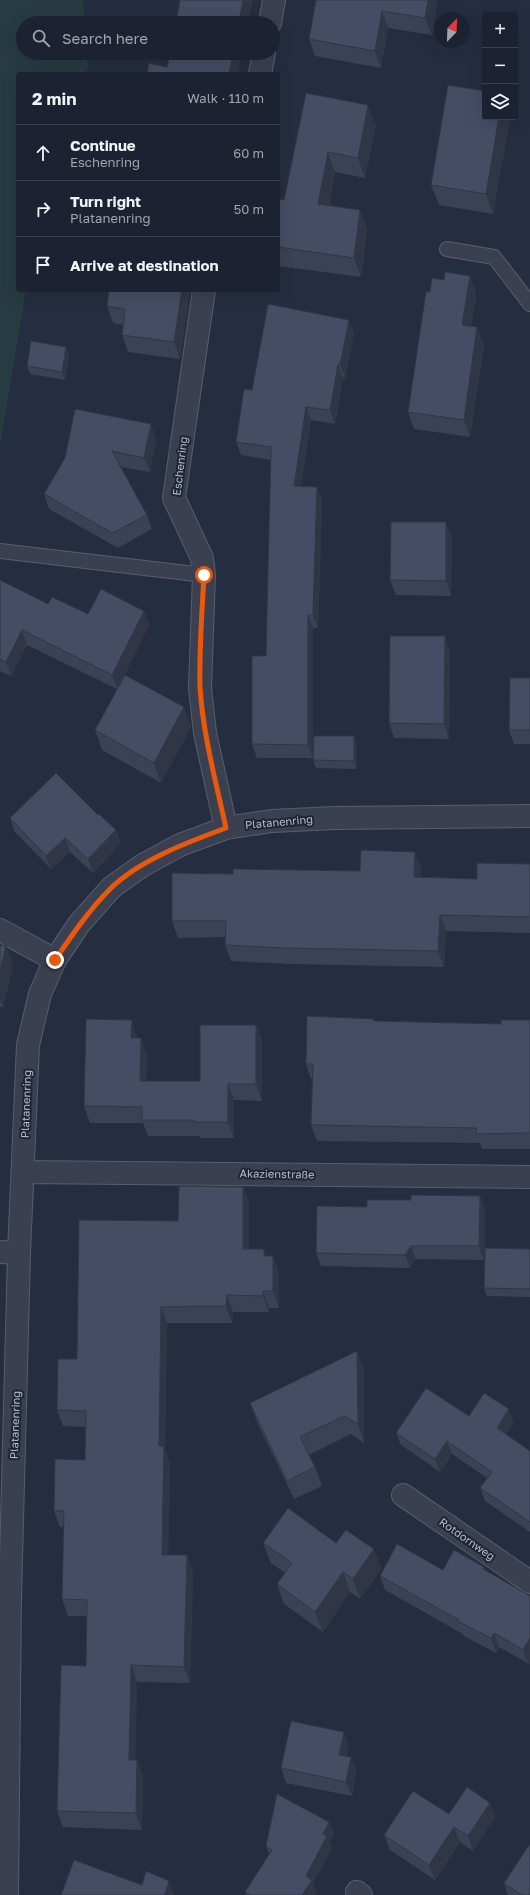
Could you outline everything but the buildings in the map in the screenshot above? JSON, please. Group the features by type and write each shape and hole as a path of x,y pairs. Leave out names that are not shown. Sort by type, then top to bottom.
{"street":[{"path":"271,16 274,0"},
{"path":"260,72 263,60"},
{"name":"Eschenring","path":"204,292 174,498 202,558 204,575 200,647 200,688 205,733 226,828"},
{"name":"Platanenring","path":"7,1895 5,1598 10,1252 24,1172 28,1044 40,994 55,960 79,924 112,887 143,865 180,845 226,828 272,821 335,818 530,816"},
{"path":"0,930 55,960"},
{"name":"Akazienstraße","path":"24,1172 530,1177"},
{"name":"Rotdornweg","path":"403,1495 530,1582"}],"lane":[{"path":"447,249 494,257 528,304 530,304"},
{"path":"0,551 204,575"}],"shaded area":[{"path":"0,0 83,0 84,16 16,16 16,60 88,60 88,67 85,72 16,72 16,292 26,292 0,446"}],"route":[{"path":"55,960 79,924 112,887 143,865 180,845 226,828 205,733 200,688 200,647 204,575"}]}
